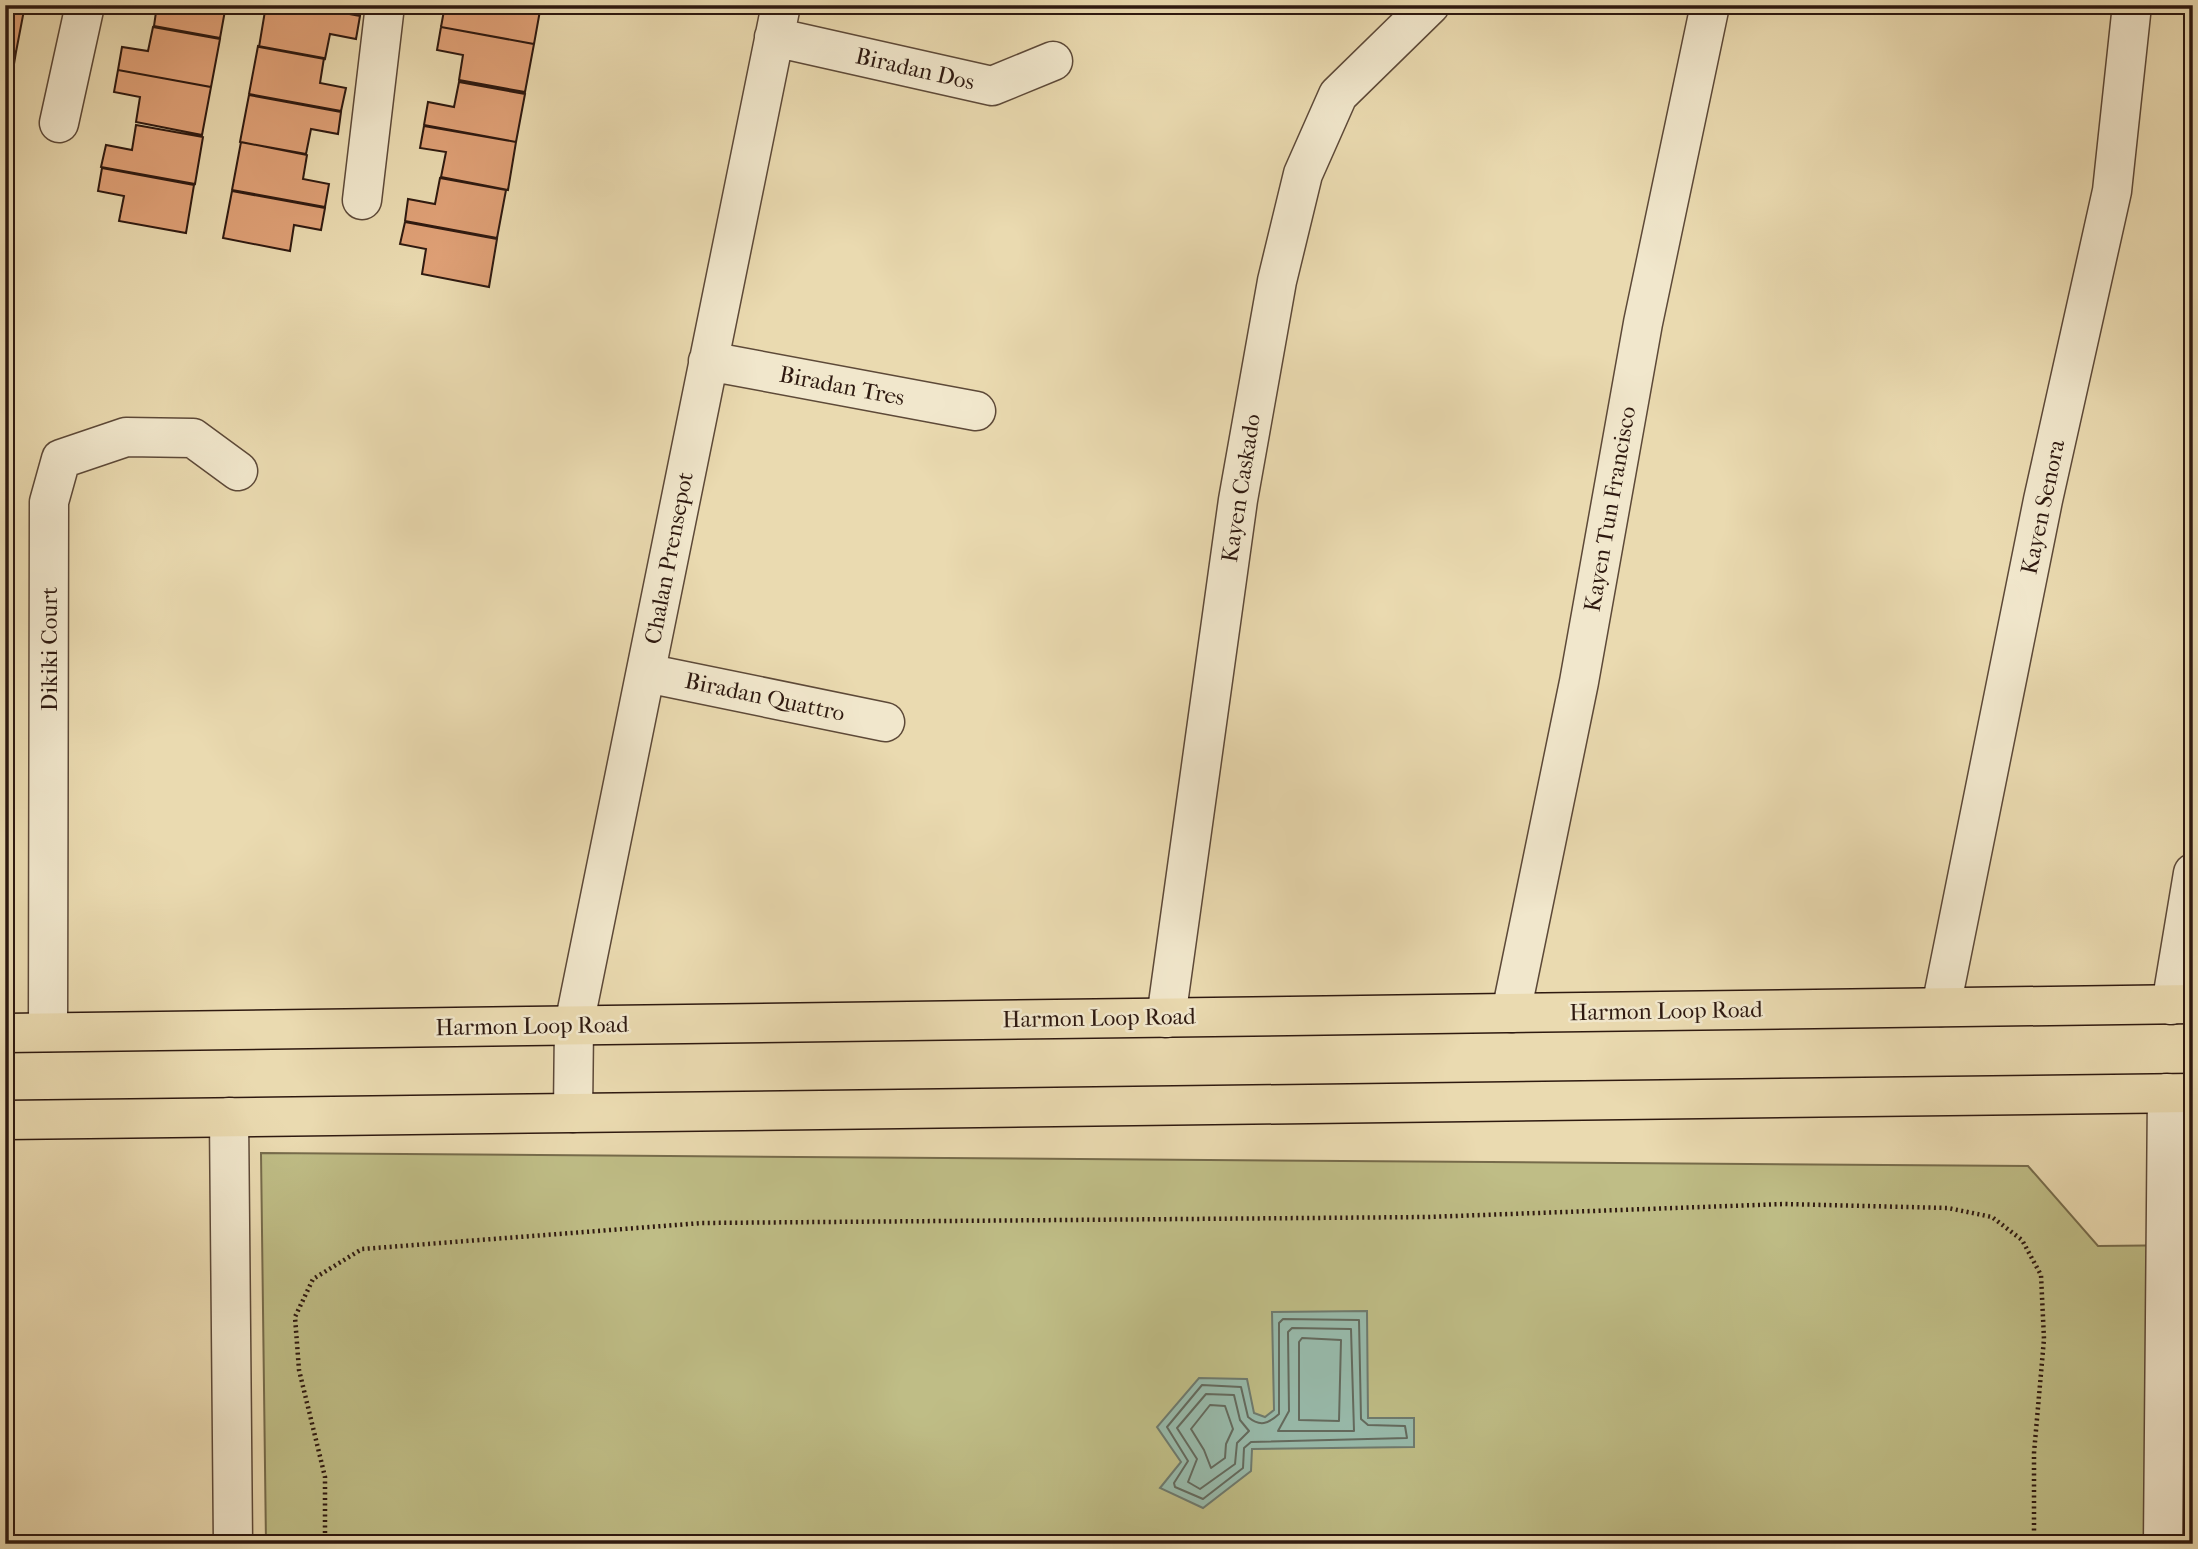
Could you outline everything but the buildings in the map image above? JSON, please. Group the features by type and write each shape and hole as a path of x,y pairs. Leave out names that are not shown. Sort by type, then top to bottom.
{"main road":[{"name":"Harmon Loop Road","path":"5,1033 2182,1004"},
{"path":"5,1120 2180,1093"}],"street":[{"path":"60,123 85,5"},
{"path":"362,200 385,5"},
{"name":"Kayen Caskado","path":"1166,1018 1238,500 1277,281 1303,174 1338,95 1430,5"},
{"name":"Kayen Tun Francisco","path":"1511,1013 1578,682 1643,323 1710,5"},
{"name":"Kayen Senora","path":"1941,1007 2043,500 2112,191 2132,5"},
{"name":"Biradan Dos","path":"778,21 992,86 1052,61"},
{"name":"Chalan Prensepot","path":"573,1113 574,1025 778,21"},
{"name":"Biradan Tres","path":"708,361 976,411"},
{"name":"Dikiki Court","path":"48,1032 49,502 61,459 126,437 193,438 238,471"},
{"name":"Biradan Quattro","path":"646,673 885,722"},
{"path":"2182,1004 2193,873"},
{"path":"2163,1544 2178,1497 2180,1093"},
{"path":"229,1117 233,1544"}],"path":[{"path":"325,1544 325,1477 299,1370 295,1317 313,1279 362,1249 702,1223 1427,1216 1784,1204 1948,1208 1992,1217 2022,1240 2041,1275 2043,1339 2034,1454 2034,1544"}],"shaded area":[{"path":"261,1153 2028,1166 2098,1246 2193,1245 2193,1544 266,1544"}],"water":[{"path":"1367,1311 1368,1418 1414,1418 1414,1447 1252,1449 1251,1471 1203,1508 1160,1488 1181,1462 1157,1427 1199,1378 1247,1379 1254,1413 1265,1417 1274,1410 1272,1312"}]}
